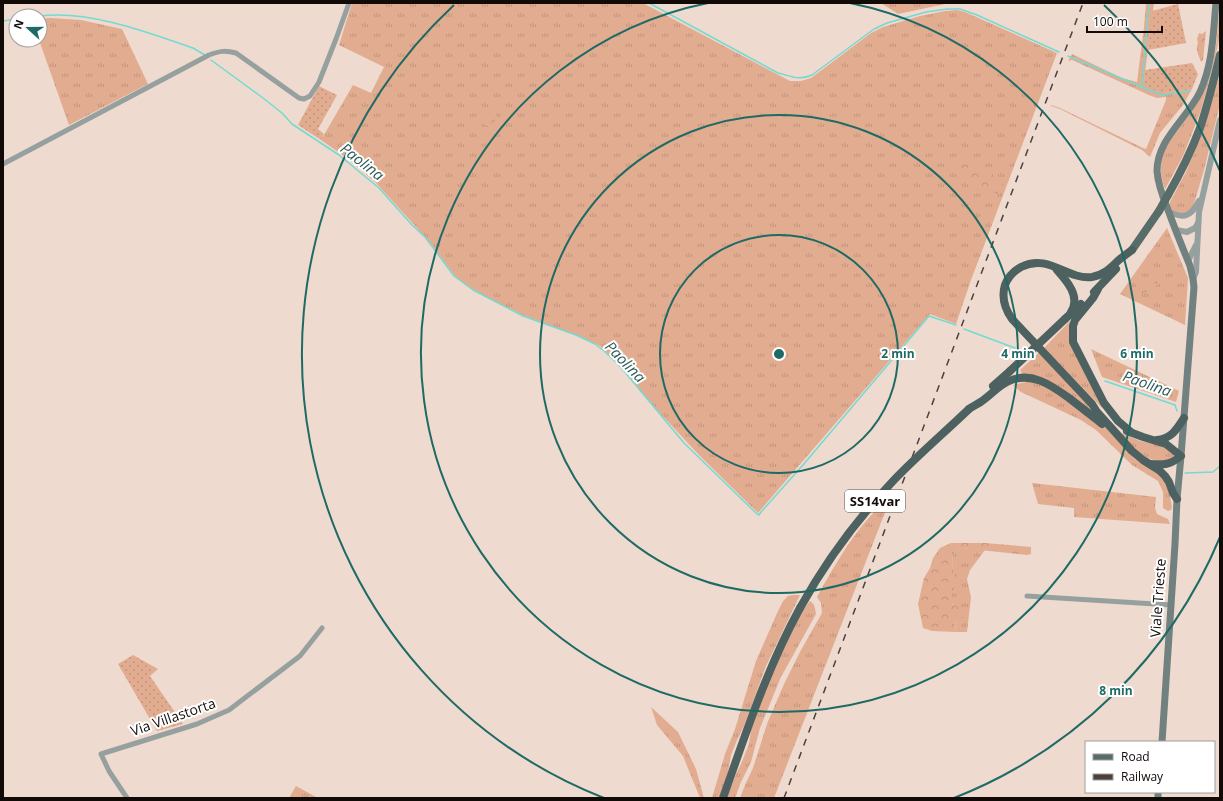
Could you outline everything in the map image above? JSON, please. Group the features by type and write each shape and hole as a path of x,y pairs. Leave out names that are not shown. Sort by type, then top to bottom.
{"highway":[{"path":"1124,444 1092,404 1012,319 1003,301 1003,292 1011,275 1018,268 1025,265 1036,262 1045,263 1077,276 1092,277 1106,272 1132,250"},
{"name":"SS14var","path":"723,798 765,681 787,632 816,580 834,553 872,504 895,479 1098,288 1132,250"},
{"path":"1054,266 1068,282 1073,293 1074,306 1066,318"},
{"path":"1098,288 1093,298 1075,320 1073,326 1073,342 1104,403 1118,421 1131,432"},
{"path":"969,408 981,402 994,391 1015,378 1029,377 1042,381 1057,390 1096,419 1137,456 1165,476 1177,499"},
{"path":"1092,404 1123,429 1166,444 1181,456 1168,464 1149,464"},
{"path":"1155,440 1166,439 1172,435 1184,418"}],"main road":[{"name":"Viale Trieste","path":"1162,741 1176,538 1177,499 1194,287 1188,261 1158,181 1158,166 1160,154 1169,136 1192,106 1205,80 1212,56 1216,3"},
{"path":"1132,250 1159,211 1188,156 1207,106 1220,54"}],"street":[{"path":"3,164 203,58 220,51 227,50 236,53 299,98 304,99 310,96 319,82 349,3"},
{"path":"1193,279 1196,272 1198,223 1220,120"},
{"path":"1168,211 1179,216 1189,215 1194,210 1203,194"},
{"path":"1176,230 1187,232 1195,228 1198,223"},
{"path":"1188,261 1197,242"},
{"path":"1027,596 1171,605"},
{"name":"Via Villastorta","path":"127,798 109,771 101,754 197,724 229,710 300,656 322,628"}],"green space":[{"path":"352,3 643,3 790,81 801,81 811,78 871,33 883,27 920,16 945,11 957,10 965,12 1057,53 971,280 956,324 930,314 758,513 698,454 658,411 622,368 600,346 586,339 525,316 482,295 465,284 455,276 427,239 375,182 344,156 321,140 353,85 371,93 384,67 339,45"},
{"path":"881,3 950,3 898,14"},
{"path":"1146,3 1154,3 1144,80 1164,93 1192,89 1183,105 1160,133 1150,157 1142,150 1060,109 1051,106 1060,108 1146,149 1166,97 1157,98 1072,60 1068,61 1072,54 1122,78 1137,82"},
{"path":"1220,3 1220,35 1214,63 1200,113 1183,156 1165,189 1161,166 1166,148 1197,104 1212,69 1216,50"},
{"path":"1178,4 1186,43 1148,50 1152,11"},
{"path":"48,18 81,20 122,29 148,84 69,125 42,48 48,48"},
{"path":"1206,31 1203,60 1201,62 1197,50 1197,39 1199,33 1202,34"},
{"path":"1192,63 1198,74 1192,89 1164,93 1158,92 1147,86 1144,80 1145,70"},
{"path":"1220,74 1220,104 1204,170 1193,207 1184,214 1173,211 1170,206 1170,202 1186,172 1202,134"},
{"path":"319,86 337,95 318,129 324,134 321,140 298,125"},
{"path":"490,112 494,112 497,116 490,127 483,123 484,118"},
{"path":"960,158 1001,179 1003,182 1002,188 998,194 960,174"},
{"path":"1167,228 1188,278 1185,325 1120,294"},
{"path":"1142,276 1144,277 1142,279 1145,281 1142,285 1150,289 1155,281 1152,280 1154,277 1158,276 1162,278 1161,281 1158,281 1154,288 1139,296 1136,296 1131,289 1139,288 1141,286"},
{"path":"1070,321 1074,351 1103,409 1044,348"},
{"path":"1091,349 1179,391 1176,402 1102,377"},
{"path":"1040,352 1097,414 1021,375 1022,373 1020,370"},
{"path":"1033,381 1047,387 1104,426 1135,459 1160,474 1169,490 1172,507 1171,510 1168,511 1163,508 1163,492 1158,481 1132,465 1096,430 1081,420 1021,392 1013,385"},
{"path":"1121,433 1140,441 1165,446 1175,456 1167,460 1151,459 1134,448"},
{"path":"1032,483 1156,497 1155,508 1157,514 1168,519 1170,524 1074,517 1074,508 1038,504"},
{"path":"891,497 774,798 740,798 753,768 767,724 784,684 822,613 821,603 817,597 841,556 859,530"},
{"path":"951,543 985,543 1031,547 1031,554 1027,555 961,548 956,551 952,557 953,569 957,584 952,592 952,604 960,608 963,620 958,620 954,624 957,627 955,632 932,631 923,628 918,604 924,578 930,568 933,558 940,548"},
{"path":"961,548 985,550 970,570 967,579 971,597 967,632 955,632 957,627 954,624 958,620 963,620 954,607 951,599 951,594 956,584 952,557 956,551"},
{"path":"800,595 766,666 744,726 731,755 728,773 720,798 712,798 756,661 783,601 788,596"},
{"path":"810,601 814,605 816,614 781,677 760,728 751,762 735,798 727,798 749,744 751,730 774,665 803,610"},
{"path":"133,655 158,669 150,676 183,724 157,731 118,664"},
{"path":"651,707 678,732 696,769 704,798 700,798 683,756 657,725"},
{"path":"296,786 318,798 289,798"}],"waterway":[{"path":"649,3 778,73 803,78 812,75 874,29 887,23 926,12 947,9 960,9 977,15 1059,52"},
{"path":"1149,3 1142,87 1162,95 1190,91"},
{"path":"48,16 78,16 118,24 157,35 193,48 205,55"},
{"path":"3,21 8,20"},
{"path":"1068,56 1142,87"},
{"name":"Paolina","path":"211,60 282,113 292,124 339,155 379,188 412,225 425,237 454,276 473,290 523,316 576,335 595,344 603,350 619,365 684,443 759,515 929,316 956,325"},
{"name":"Paolina","path":"964,329 1015,348"},
{"name":"Paolina","path":"1105,381 1175,405 1177,411"},
{"name":"Paolina","path":"1185,473 1213,472 1220,466"}],"railway":[{"path":"784,798 1083,3"}]}
